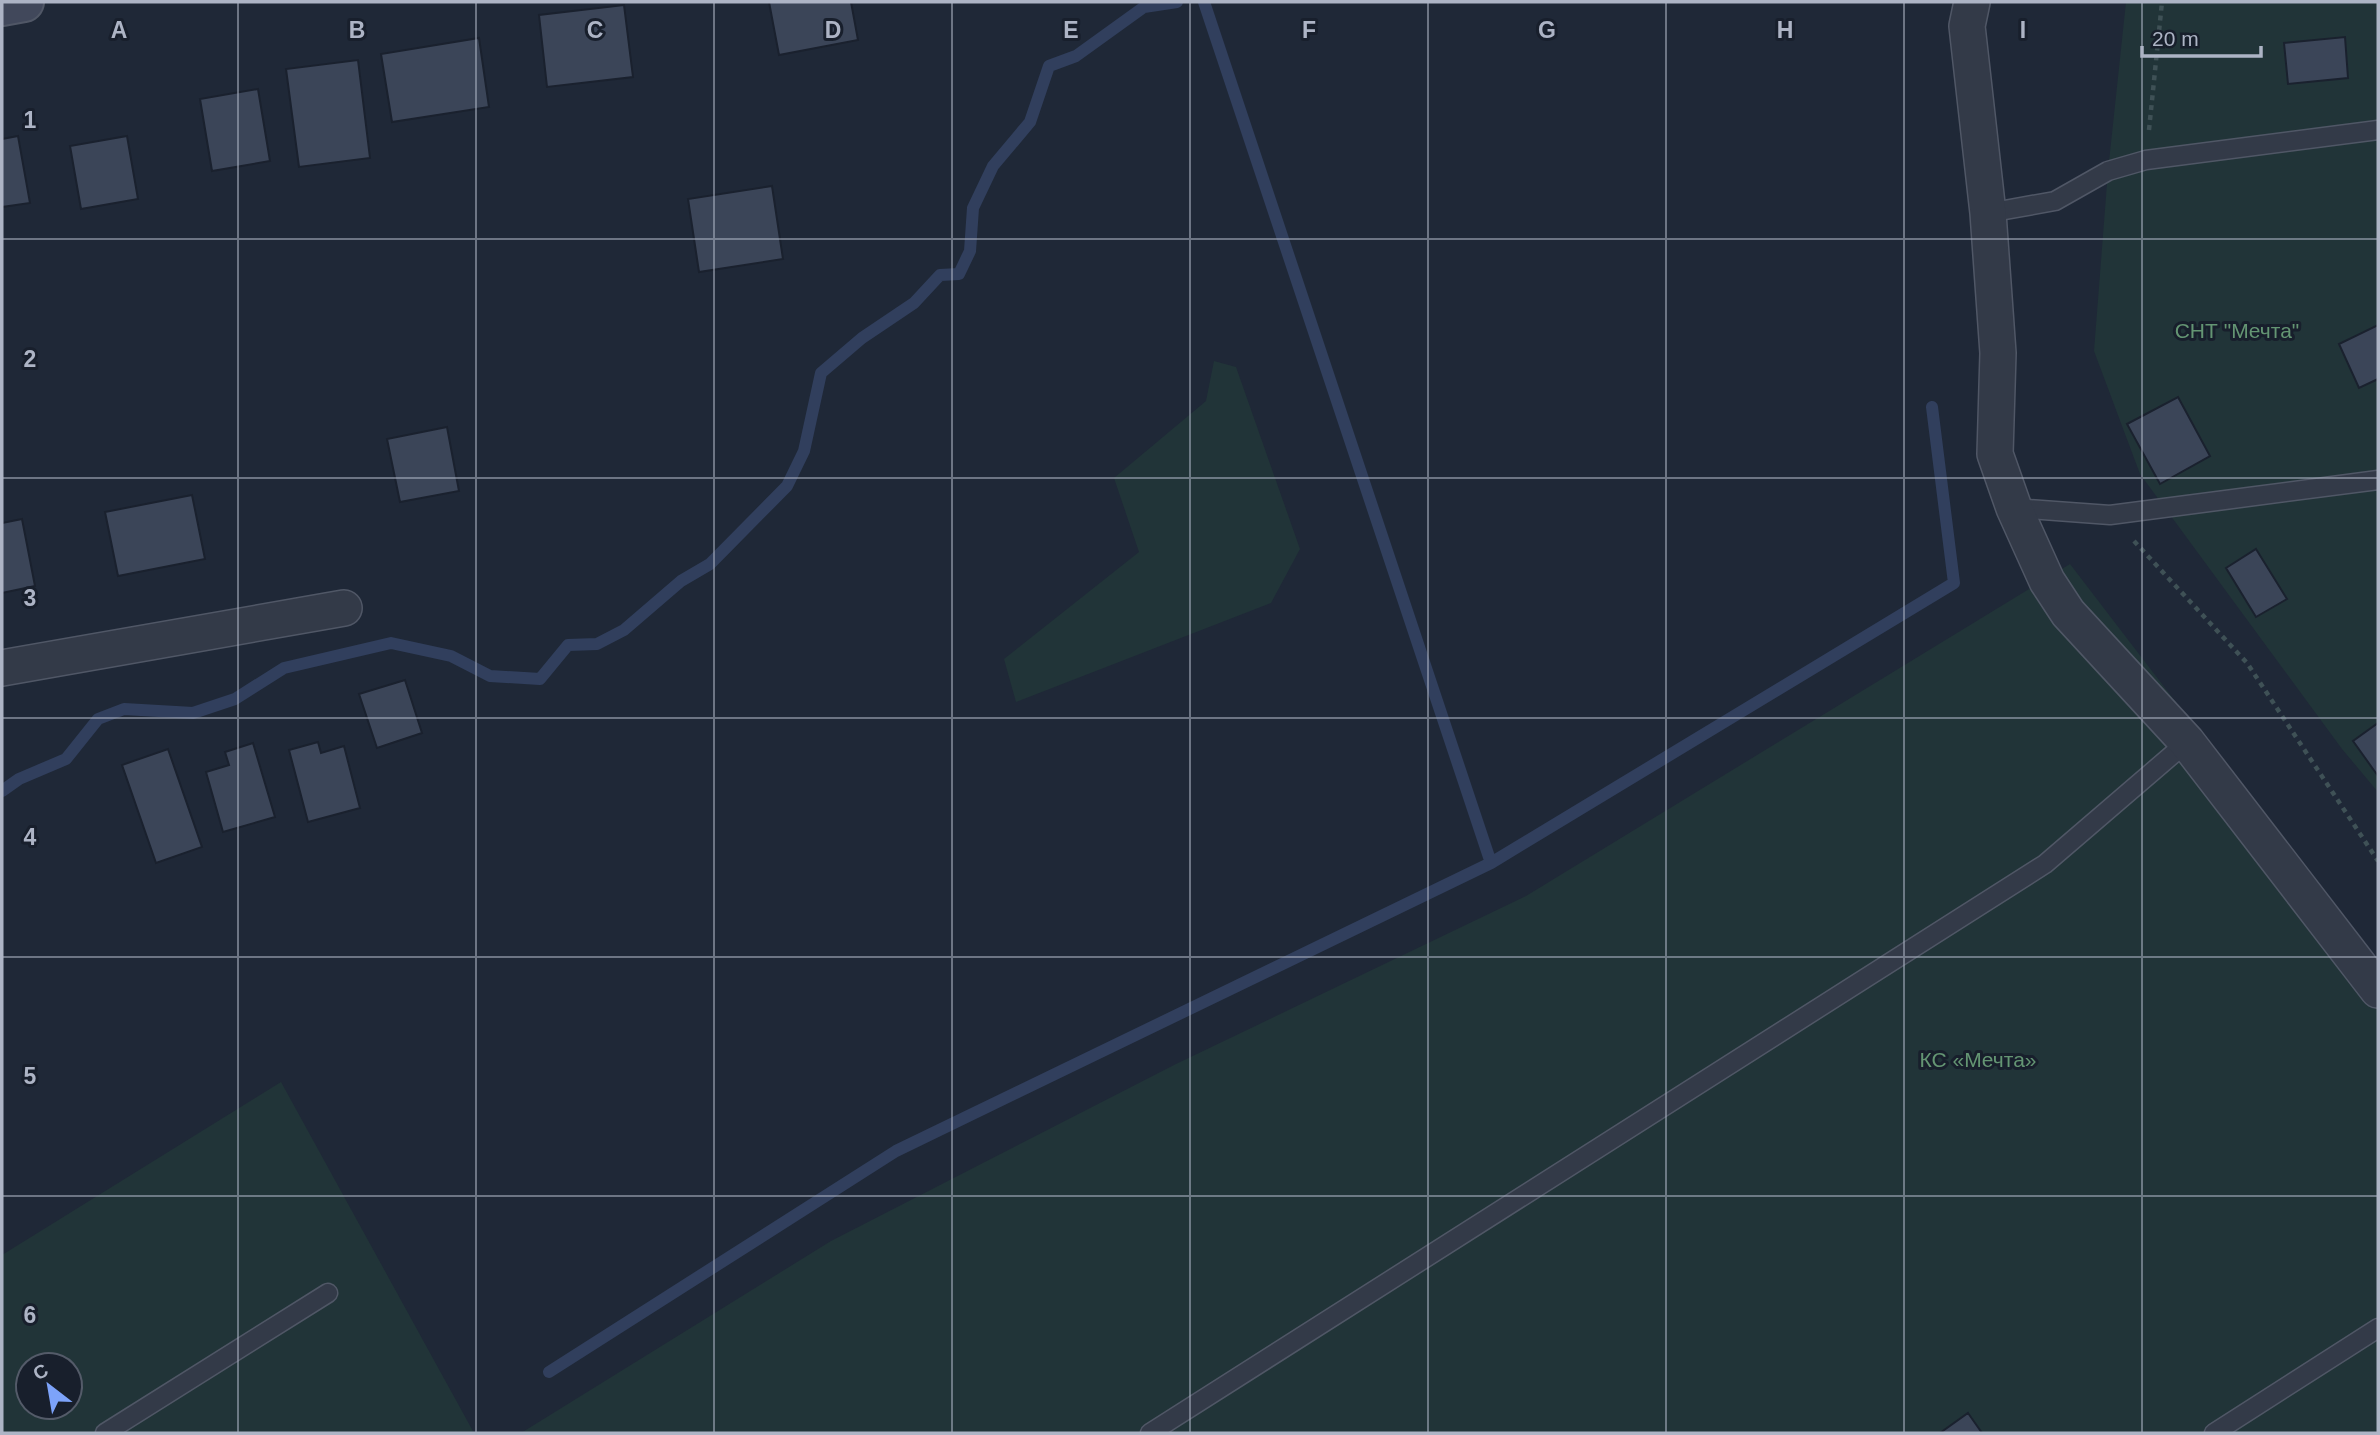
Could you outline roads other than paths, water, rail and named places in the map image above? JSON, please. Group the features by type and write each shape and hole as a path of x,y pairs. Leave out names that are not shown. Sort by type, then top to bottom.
{"main road":[{"path":"2,6 24,2"}],"street":[{"path":"1972,2 1967,26 1989,213 1998,353 1995,454 2014,508 2047,581 2068,613 2187,742 2378,990"},
{"path":"2,668 344,608"}],"lane":[{"path":"1989,213 2055,201 2108,171 2146,160 2378,130"},
{"path":"2014,508 2110,515 2378,480"},
{"path":"1150,1433 2045,864 2187,742"},
{"path":"105,1433 328,1293"},
{"path":"2214,1433 2378,1328"}],"waterway":[{"path":"2,791 19,779 66,759 98,719 124,709 193,713 235,699 284,668 391,643 451,656 490,676 540,679 568,645 597,644 624,630 681,581 710,564 787,486 804,451 821,373 862,338 914,303 940,275 959,274 970,251 973,208 993,166 1030,122 1049,66 1076,56 1144,7 1177,2"},
{"path":"1204,2 1491,863 1954,583 1932,407"},
{"path":"549,1372 896,1151 1491,863"}],"park label":[{"name":"СНТ \"Мечта\"","path":"2237,330"},
{"name":"КС «Мечта»","path":"1978,1059"}]}
